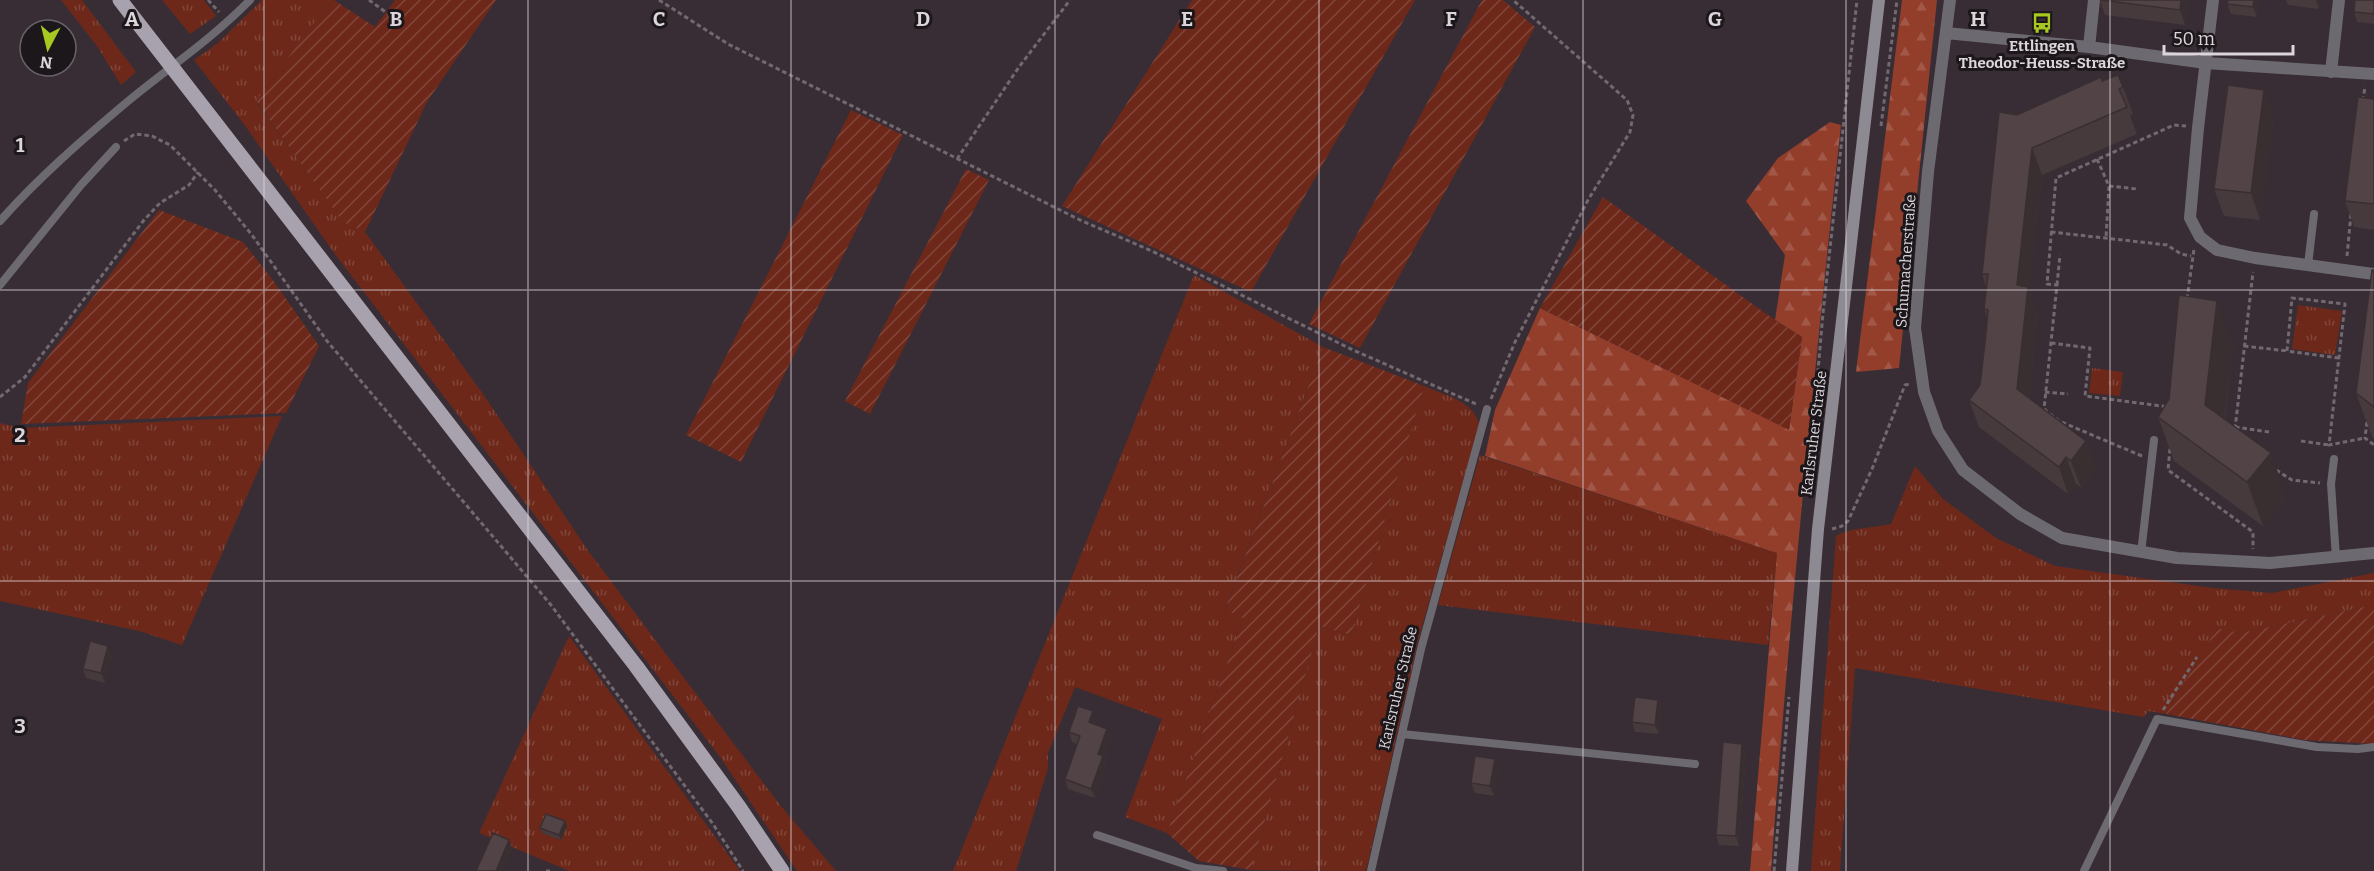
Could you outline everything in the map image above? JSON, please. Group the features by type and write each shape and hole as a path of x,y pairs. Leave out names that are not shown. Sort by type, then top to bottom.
{"main road":[{"path":"120,0 629,657 740,807 782,871"},
{"name":"Karlsruher Straße","path":"1792,871 1818,529 1879,0"}],"street":[{"path":"2089,47 2094,0"},
{"path":"2213,0 2190,218 2200,237 2217,250 2255,258 2374,273"},
{"path":"2331,72 2339,0"},
{"name":"Schumacherstraße","path":"1952,2 1928,172 1915,328 1924,392 1938,431 1963,470 2020,514 2062,538 2177,558 2270,563 2374,553"},
{"path":"1946,33 2089,47 2206,63 2371,74"}],"lane":[{"path":"0,221 58,162 127,101 214,34 250,0"},
{"path":"0,285 81,185 116,147"},
{"path":"2308,265 2314,214"},
{"name":"Karlsruher Straße","path":"1371,871 1427,628 1486,409"},
{"path":"2141,553 2154,440"},
{"path":"2334,459 2331,484 2336,558"},
{"path":"2084,871 2157,719 2316,747 2358,749 2374,747"},
{"path":"1402,734 1695,764"},
{"path":"1097,835 1196,867 1224,871"}],"path":[{"path":"369,0 391,16"},
{"path":"659,0 728,45 1080,220 1152,251 1353,350 1486,409 1515,342 1588,200 1630,132 1633,115 1627,100 1513,0"},
{"path":"957,159 1019,67 1070,0"},
{"path":"1880,129 1897,0"},
{"path":"2362,109 2371,74"},
{"path":"2057,285 2047,284 2056,178 2174,125 2198,128"},
{"path":"116,147 135,134 152,136 170,145 198,172 252,235 327,341 551,605 713,824 743,871"},
{"path":"2097,159 2109,186 2106,238"},
{"path":"0,397 25,377 152,212 160,203 189,185 198,172"},
{"path":"2109,186 2137,189"},
{"path":"2345,269 2352,205"},
{"path":"2051,232 2167,245 2181,254 2191,256"},
{"path":"2187,303 2191,256 2200,237"},
{"path":"2060,255 2044,409 2060,421 2152,460"},
{"path":"2234,435 2255,258"},
{"path":"2287,351 2292,298 2345,304 2329,445"},
{"path":"2051,343 2090,348 2085,396 2177,408"},
{"path":"2244,346 2340,358"},
{"path":"1818,529 1833,530 1848,521 1872,469 1905,385 1922,381"},
{"path":"2045,392 2068,394"},
{"path":"2365,438 2368,416"},
{"path":"2235,427 2269,432"},
{"path":"2301,441 2329,445 2365,438 2374,445"},
{"path":"2172,441 2168,470 2253,532 2253,543"},
{"path":"2273,468 2292,480 2331,484"},
{"path":"1833,530 1834,518"},
{"path":"2157,719 2197,657"}],"green space":[{"path":"61,0 82,0 136,72 121,85 97,46 78,22 78,18 75,18"},
{"path":"162,0 204,0 216,16 190,34"},
{"path":"262,0 331,0 256,102 343,221 365,232 481,391 589,552 780,805 836,871 797,871 720,757 334,253 246,127 194,60 218,43"},
{"path":"331,0 375,27 395,0 496,0 427,102 365,232 343,222 256,101"},
{"path":"1192,0 1415,0 1251,292 1062,206"},
{"path":"1482,0 1503,0 1535,27 1360,348 1309,324"},
{"path":"1902,0 1937,0 1899,368 1856,372"},
{"path":"851,110 903,135 741,462 686,435"},
{"path":"1830,122 1841,125 1803,498 1771,871 1750,871 1777,553 1485,456 1495,410 1540,308 1789,429 1802,337 1775,320 1785,255 1746,201 1778,158"},
{"path":"966,169 989,180 870,414 845,401"},
{"path":"1603,197 1802,337 1789,430 1540,308"},
{"path":"159,210 243,242 319,346 286,413 21,424 28,383"},
{"path":"1194,275 1323,347 1225,609 1243,618 1167,833 1125,817 1162,719 1075,687 1048,753 1048,768 1016,871 953,871"},
{"path":"2298,305 2342,311 2335,355 2292,349"},
{"path":"1323,347 1424,386 1351,635 1319,626 1251,870 1199,861 1167,833 1243,618 1225,610"},
{"path":"2092,368 2123,372 2120,396 2089,393"},
{"path":"1424,386 1465,404 1476,416 1479,424 1418,641 1367,867 1365,871 1251,870 1319,626 1351,635"},
{"path":"282,416 182,645 139,631 0,601 0,423 20,428"},
{"path":"1480,455 1777,553 1768,645 1438,605"},
{"path":"1915,466 1943,499 1996,538 2055,566 2213,588 2272,593 2374,573 2374,605 2240,633 2217,628 2166,714 2148,711 2144,717 1855,668 1840,871 1811,871 1836,536 1856,529 1891,524"},
{"path":"2374,605 2374,744 2305,740 2166,714 2217,628 2240,633"},
{"path":"569,636 740,871 569,871 479,833"}],"building":[{"path":"2100,0 2181,0 2180,10"},
{"path":"2228,0 2254,0 2253,7 2227,4"},
{"path":"2355,0 2374,0 2374,14 2354,12"},
{"path":"2118,75 2123,87 2119,89 2127,107 2032,148 2017,285 2028,287 2017,389 2086,441 2071,461 2066,457 2059,467 1969,400 1980,385 1986,334 1988,310 1984,309 1988,274 1982,274 1999,112 2017,115 2101,77 2102,81"},
{"path":"2228,85 2264,90 2251,193 2214,189"},
{"path":"2358,97 2374,99 2374,204 2345,201"},
{"path":"2372,270 2374,270 2374,407 2356,393"},
{"path":"2179,295 2217,301 2205,405 2271,453 2247,482 2158,417 2169,399"},
{"path":"90,641 108,646 101,673 83,669"},
{"path":"1635,697 1658,700 1655,725 1632,722"},
{"path":"1078,706 1093,711 1089,722 1107,729 1098,754 1103,756 1091,789 1065,779 1080,736 1069,732"},
{"path":"1723,742 1742,744 1736,836 1716,835"},
{"path":"1475,756 1495,759 1490,786 1471,783"},
{"path":"546,814 565,821 559,835 540,828"},
{"path":"493,833 509,840 496,871 476,871"}],"place":[{"name":"Ettlingen Theodor-Heuss-Straße","path":"2042,23"}]}
